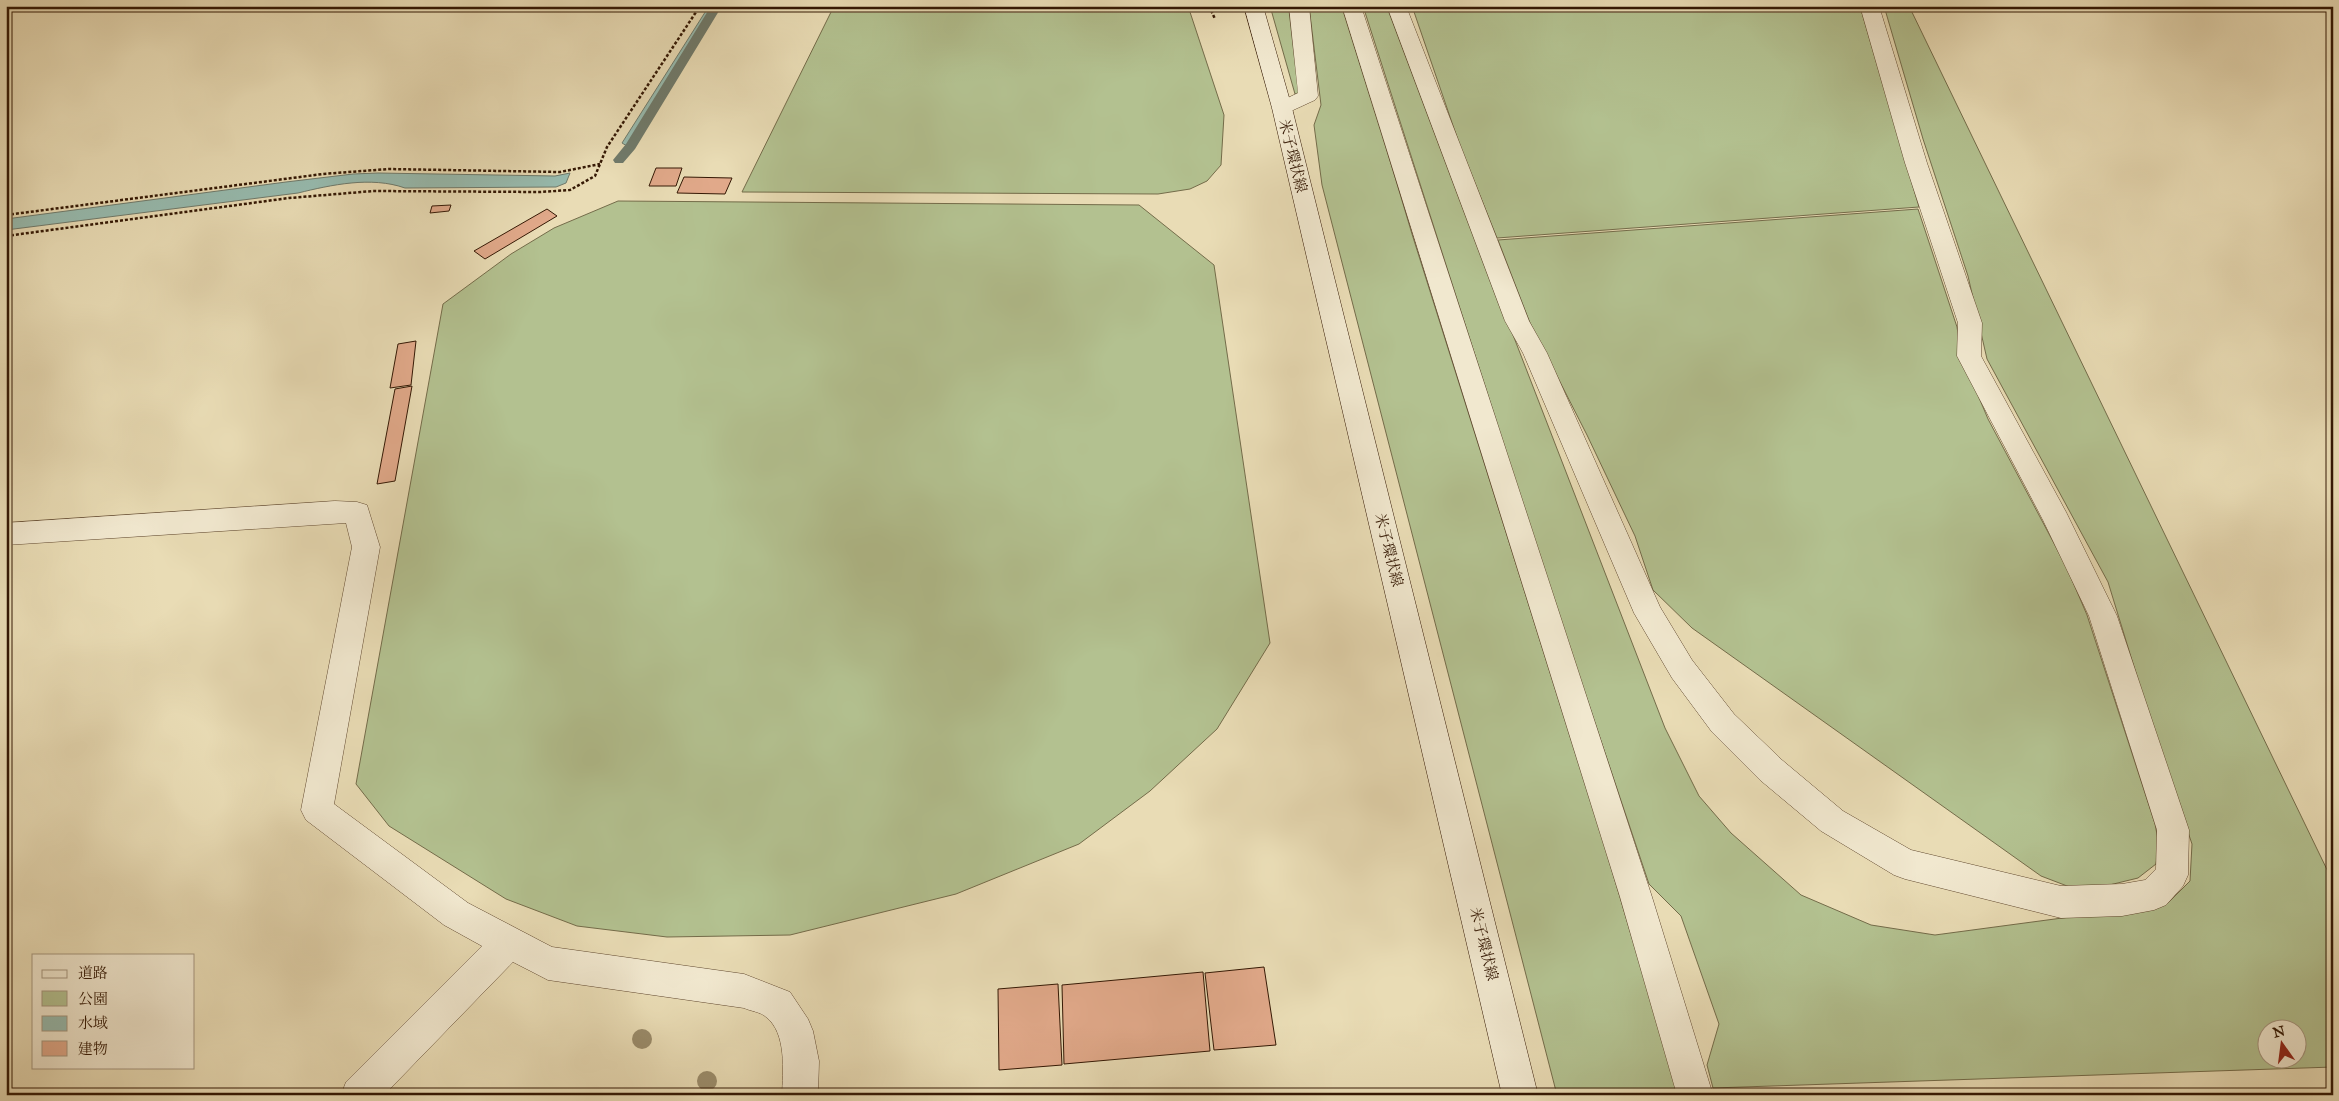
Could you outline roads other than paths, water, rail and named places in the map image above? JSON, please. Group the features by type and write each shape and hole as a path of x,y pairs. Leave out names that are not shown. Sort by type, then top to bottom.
{"main road":[{"name":"米子環状線","path":"1253,6 1282,108 1520,1095"},
{"path":"1282,108 1308,96 1299,6"},
{"path":"1351,6 1636,897 1694,1095"},
{"path":"1396,6 1517,321 1534,353 1648,613 1682,669 1723,723 1771,770 1832,821 1905,864 2061,902 2122,900 2154,894 2172,875 2173,830 2103,616 2056,520 1969,356 1970,323 1916,163 1868,6"},
{"path":"6,534 335,512 357,513 366,547 317,810 456,914 548,963 744,991 778,1004 796,1031 801,1061 800,1095"},
{"path":"359,1095 509,942"}],"water":[{"path":"709,6 714,6 627,146 622,143"},
{"path":"378,173 555,176 570,173 566,183 556,187 405,188 392,184 351,183 298,193 6,230 6,219 286,182"}],"waterway":[{"path":"619,160 631,146 717,6"}]}
